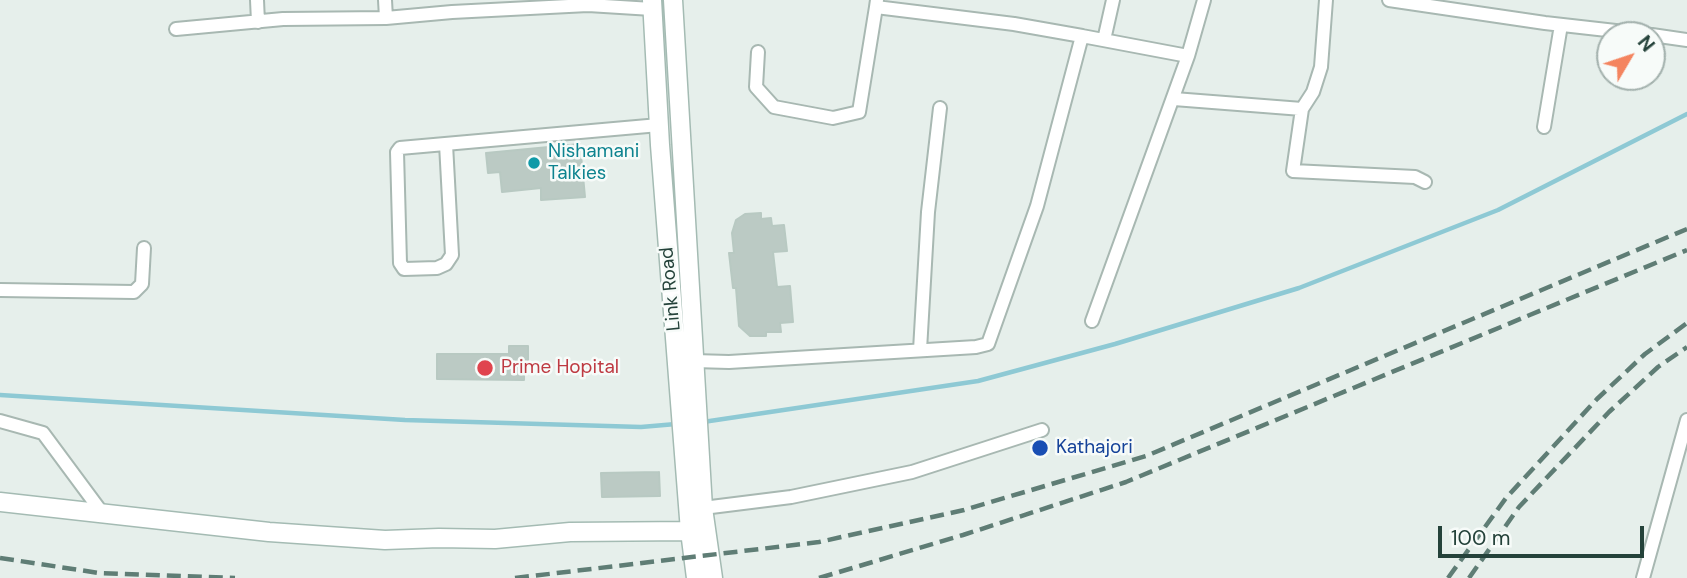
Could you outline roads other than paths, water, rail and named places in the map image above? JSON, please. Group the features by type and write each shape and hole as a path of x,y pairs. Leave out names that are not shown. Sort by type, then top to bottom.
{"main road":[{"name":"Link Road","path":"673,0 694,361 688,396"},
{"name":"Link Road","path":"652,5 659,125 688,396 691,437 690,531 696,578"},
{"name":"Link Road","path":"691,437 713,578"},
{"path":"0,502 269,532 385,540 495,539 569,532 690,531"}],"street":[{"path":"257,0 258,22"},
{"path":"385,0 386,18"},
{"path":"1104,40 1113,0"},
{"path":"1092,321 1174,99 1204,0"},
{"path":"1326,0 1321,67 1312,92 1302,109 1293,171 1406,177 1425,182"},
{"path":"1390,0 1596,29"},
{"path":"758,52 756,87 774,107 833,118 859,112 876,4 1014,24 1188,56"},
{"path":"176,29 283,19 386,18 588,5 652,5"},
{"path":"1544,127 1561,25"},
{"path":"694,361 729,362 976,347 988,344 1037,206 1082,36"},
{"path":"1666,37 1687,40"},
{"path":"1174,99 1302,109"},
{"path":"920,350 928,212 940,108"},
{"path":"446,144 452,255 446,264 438,268 404,269 400,262 397,152 402,147 659,125"},
{"path":"0,290 134,292 142,284 144,248"},
{"path":"1643,578 1687,420"},
{"path":"0,421 43,433 103,514"},
{"path":"703,508 791,497 912,472 1042,430"}],"waterway":[{"path":"703,422 978,381 1115,344 1299,288 1498,210 1687,114"},
{"path":"0,395 405,420 641,427 676,424"}],"railway":[{"path":"515,578 819,542 964,510 1146,456 1687,229"},
{"path":"819,578 1126,482 1687,250"},
{"path":"1448,578 1506,498 1597,399 1645,354 1687,323"},
{"path":"1469,578 1519,507 1609,412 1658,367 1687,347"},
{"path":"0,558 99,573 235,578"}],"place":[{"name":"Nishamani Talkies","path":"534,163"},
{"name":"Prime Hopital","path":"485,368"},
{"name":"Kathajori","path":"1040,448"}]}
